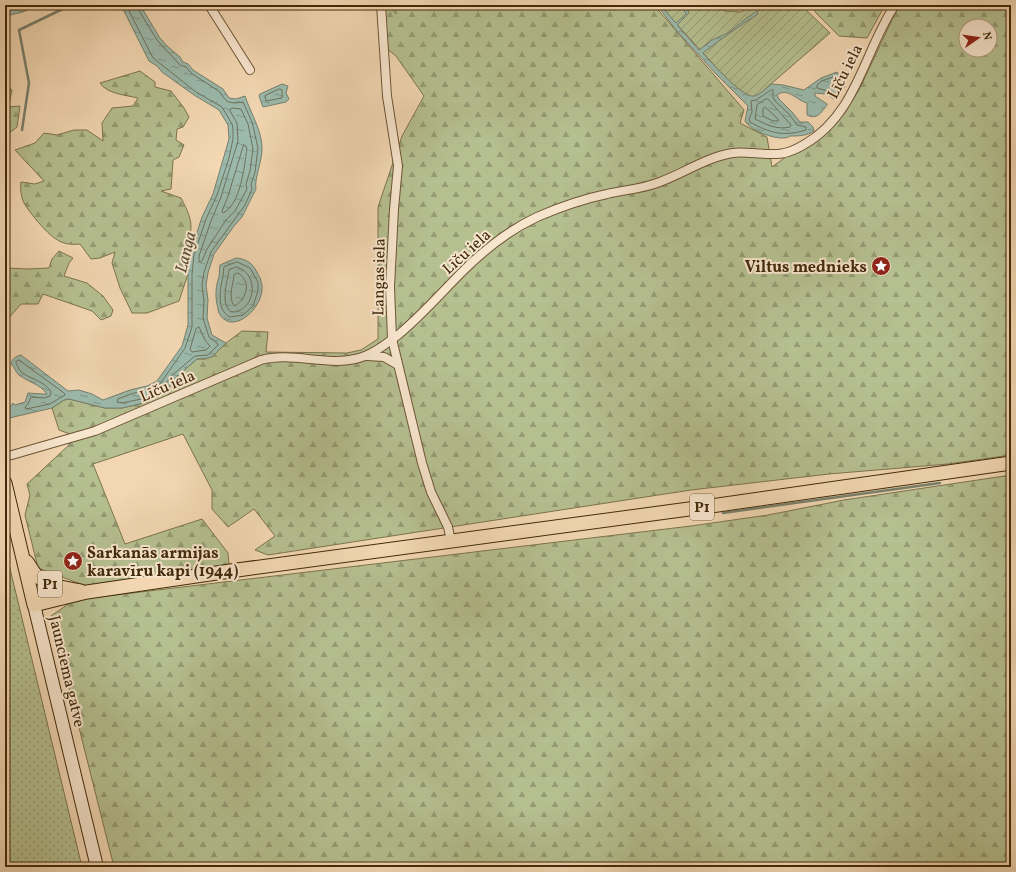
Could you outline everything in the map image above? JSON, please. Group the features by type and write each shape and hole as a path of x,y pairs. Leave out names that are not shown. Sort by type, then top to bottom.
{"main road":[{"name":"P1","path":"34,605 87,592 1011,463"},
{"name":"Jaunciema gatve","path":"5,483 97,867"},
{"name":"P1","path":"23,557 36,576 57,587 87,592"},
{"name":"P1","path":"32,591 57,587"}],"street":[{"path":"209,5 250,70"},
{"name":"Langas iela","path":"381,5 387,96 398,166 390,287 392,339 422,463 431,492 448,528 451,541"},
{"name":"Līču iela","path":"5,457 95,431 271,357 339,361 351,360 364,356 378,350 419,317 462,271 484,251 510,232 537,217 583,199 642,188 658,183 715,158 735,152 784,154 806,144 824,130 848,102 861,76 882,25 895,5"},
{"path":"364,356 384,357 398,365"}],"green space":[{"path":"377,5 389,5 396,14 395,5 654,5 744,110 740,123 767,137 772,167 844,114 859,90 899,5 1011,5 1011,455 948,464 829,474 691,490 268,555 255,550 275,536 254,509 228,527 212,509 212,490 183,434 93,464 125,544 202,519 228,553 229,565 86,586 38,568 25,515 30,495 27,484 69,445 70,434 59,430 52,408 64,400 69,399 105,408 122,408 148,402 155,395 169,387 173,380 197,359 206,359 213,356 226,343 242,331 268,332 266,352 347,353 361,350 378,339 378,207 402,136 424,96 396,56 386,48"},
{"path":"659,5 716,5 725,11 741,12 753,5 801,5 830,33 749,103"},
{"path":"812,5 885,5 867,38 839,36 816,13"},
{"path":"140,71 155,82 155,87 171,91 189,117 183,127 177,129 176,140 184,145 179,157 173,160 171,189 161,191 181,198 190,218 191,229 187,250 190,254 188,274 179,301 147,313 132,313 120,288 112,263 115,252 100,258 91,259 80,244 64,243 52,236 43,228 30,212 22,198 21,182 35,184 44,181 15,150 35,143 44,133 57,135 74,130 87,130 103,141 102,123 112,108 133,106 138,98 112,92 103,87 100,83"},
{"path":"5,86 12,90 8,107 20,106 17,127 8,134 5,125"},
{"path":"59,251 73,258 69,263 64,276 87,283 103,296 113,310 111,316 101,320 92,311 43,294 38,304 21,304 5,322 5,269 49,268 52,259"},
{"path":"1011,475 1011,867 114,867 51,616 74,600 691,526 768,515 844,500"},
{"path":"5,548 82,867 5,867"}],"water":[{"path":"5,5 37,5 23,12 5,16"},
{"path":"121,5 140,5 160,38 180,57 183,62 223,89 229,98 236,99 245,96 258,129 262,143 262,150 256,181 256,189 242,217 214,254 206,285 208,300 207,318 212,335 226,343 213,356 209,358 197,359 173,380 169,386 155,395 148,402 122,408 105,408 69,399 64,400 52,408 5,419 5,408 10,407 13,403 15,405 25,402 28,393 47,394 37,385 18,374 11,364 13,359 17,356 21,355 68,391 79,390 92,394 103,400 130,390 147,386 157,381 182,346 188,325 188,274 190,254 202,217 213,194 229,139 228,125 219,110 194,95 149,61"},
{"path":"657,5 660,5 676,23 686,14 682,5 685,5 689,13 678,24 678,26 699,50 712,40 728,33 757,11 758,14 703,53 728,79 743,92 749,95 754,96 761,93 772,84 804,90 821,78 837,72 845,86 836,100 826,94 815,93 815,96 827,105 821,113 814,117 807,115 807,103 785,92 777,95 800,122 808,122 813,127 814,131 811,133 779,138 757,131 745,121 748,106 715,73 676,30"},
{"path":"282,84 288,86 286,93 289,99 286,102 263,107 259,96 260,94"},
{"path":"236,258 246,260 253,266 261,279 262,290 260,299 255,308 241,320 233,322 225,320 219,313 216,301 216,290 220,265"}],"waterway":[{"path":"22,130 29,83 19,30 71,5"},
{"path":"723,513 940,483"}],"place":[{"name":"Viltus mednieks","path":"881,266"},
{"name":"Sarkanās armijas karavīru kapi (1944)","path":"73,561"}],"water label":[{"name":"Langa","path":"185,252"}]}
